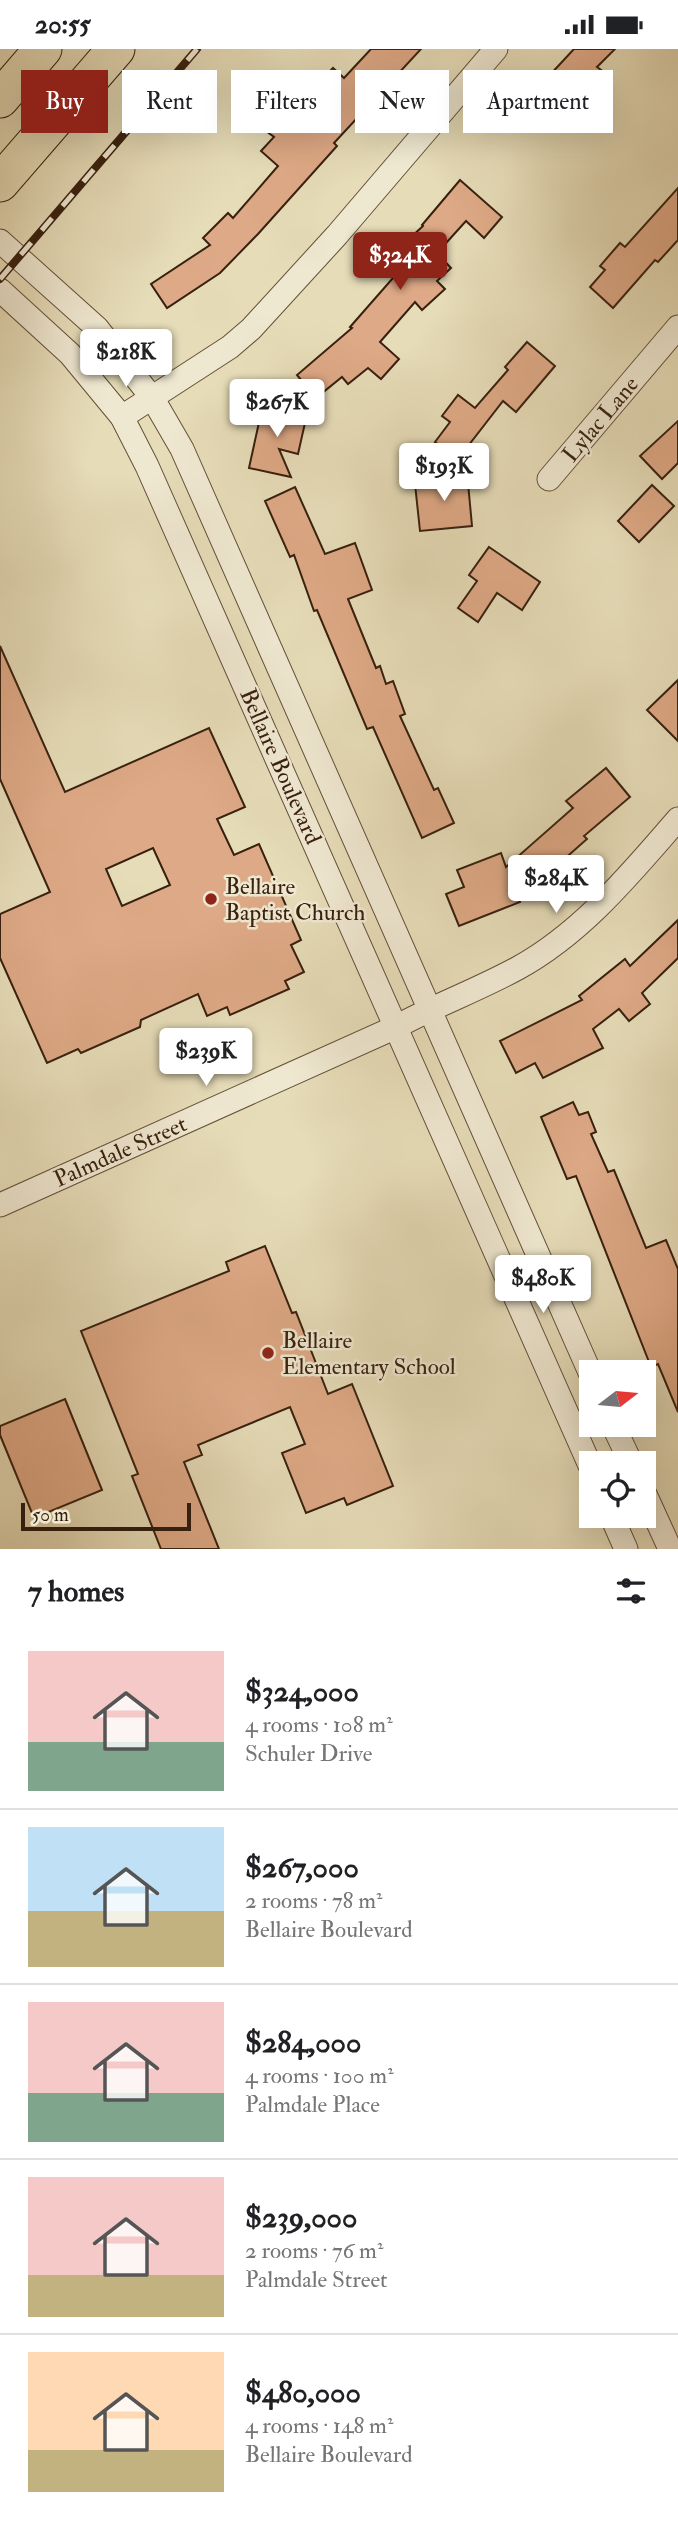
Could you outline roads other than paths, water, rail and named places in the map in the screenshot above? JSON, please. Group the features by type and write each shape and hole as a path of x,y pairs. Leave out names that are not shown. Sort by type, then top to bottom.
{"main road":[{"path":"0,99 43,49"},
{"path":"0,183 116,49"}],"street":[{"path":"122,417 230,347 260,319 337,235 496,49"},
{"name":"Bellaire Boulevard","path":"0,241 97,328 153,398 182,449 584,1360"},
{"name":"Bellaire Boulevard","path":"0,290 70,354 122,417 205,594 584,1451"},
{"name":"Lylac Lane","path":"549,479 678,327"},
{"path":"205,594 240,580"},
{"path":"261,720 296,706"},
{"name":"Palmdale Street","path":"0,1205 495,980 555,944 606,900 678,819"},
{"path":"536,1342 569,1326"},
{"path":"656,1518 670,1549"},
{"path":"617,1528 626,1549"}],"railway":[{"path":"0,279 197,49"}],"place":[{"name":"Bellaire Baptist Church","path":"211,899"},
{"name":"Bellaire Elementary School","path":"268,1353"}]}
